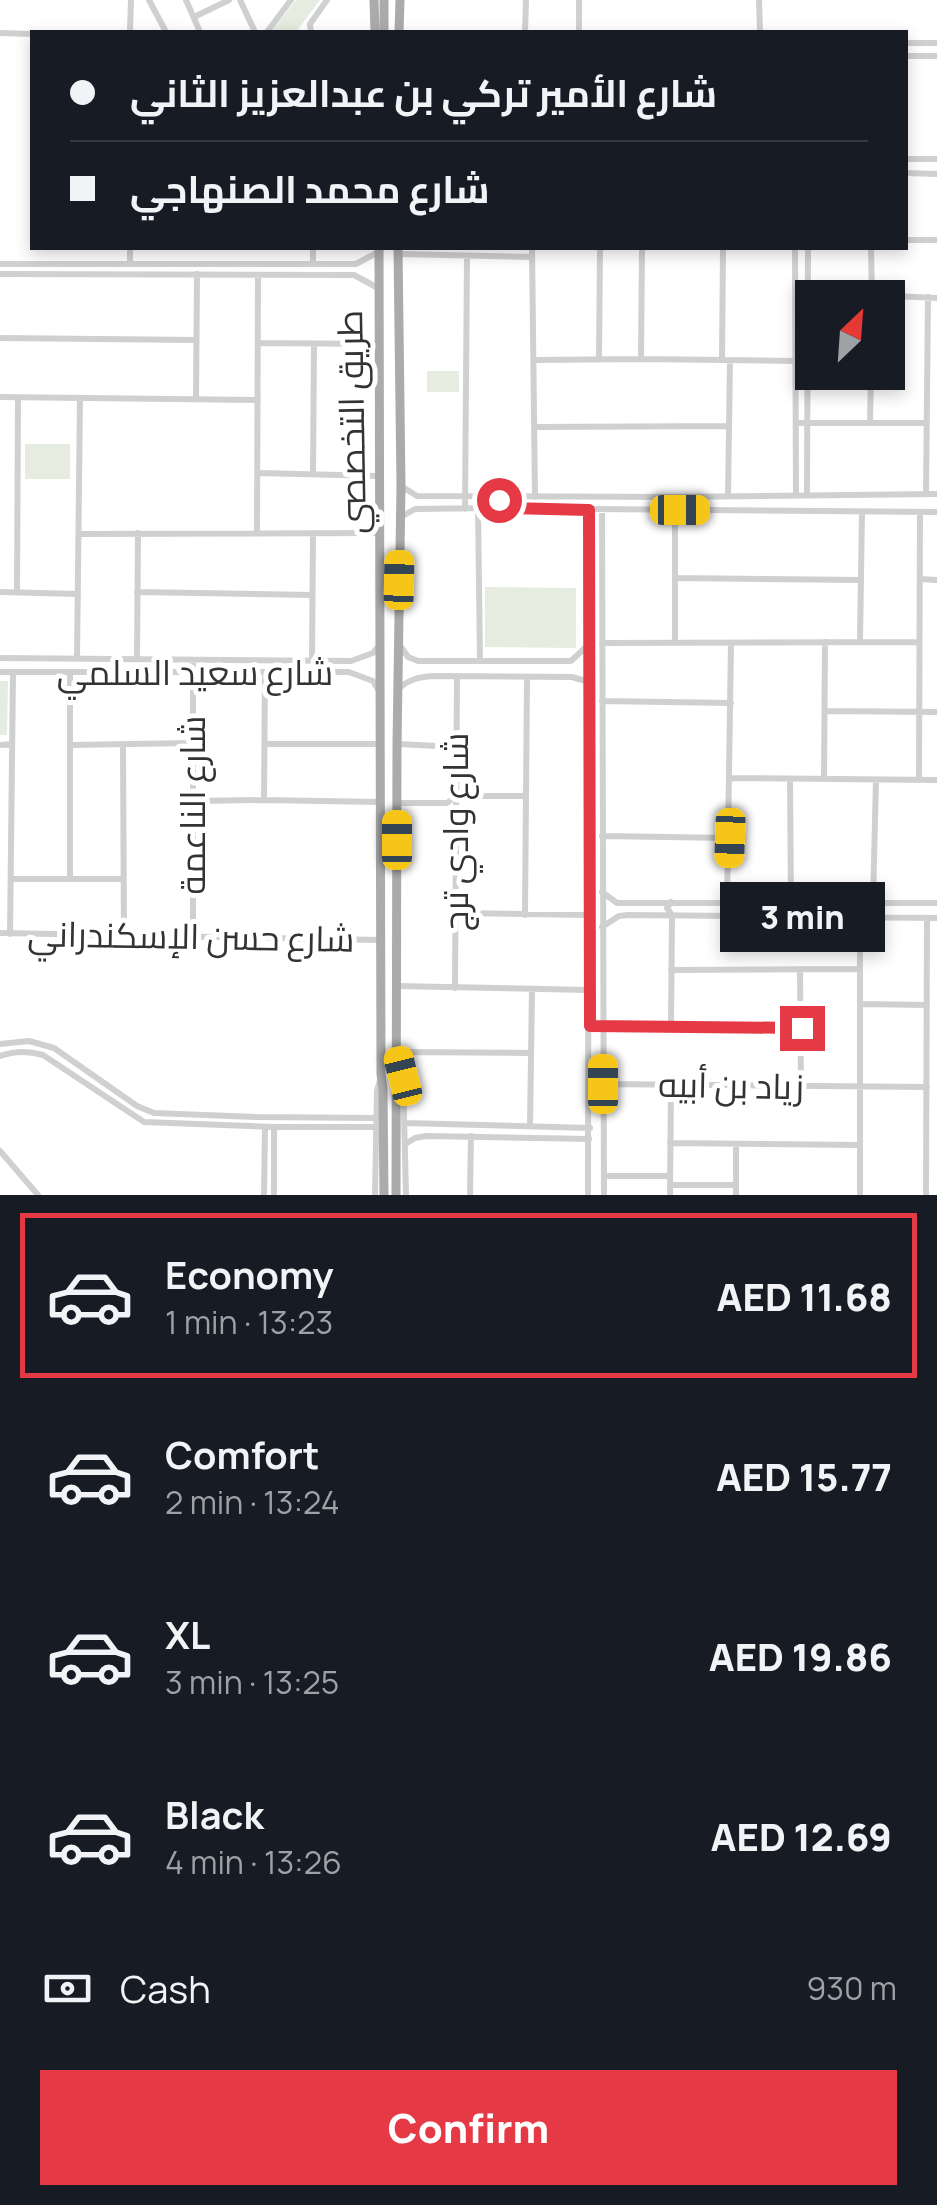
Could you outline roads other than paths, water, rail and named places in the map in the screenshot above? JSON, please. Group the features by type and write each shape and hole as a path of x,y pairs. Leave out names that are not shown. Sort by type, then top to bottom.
{"main road":[{"path":"374,0 375,30"},
{"path":"384,0 384,30"},
{"path":"400,0 402,30"},
{"name":"طريق التخصصي","path":"379,250 384,1195"},
{"name":"طريق التخصصي","path":"396,1195 401,486 398,251"}],"street":[{"path":"130,30 131,0"},
{"path":"149,0 165,30"},
{"path":"186,0 199,30"},
{"path":"194,17 229,0"},
{"path":"240,0 254,30"},
{"path":"269,30 292,0"},
{"path":"310,30 327,0"},
{"path":"525,30 526,0"},
{"path":"579,0 579,30"},
{"path":"759,0 760,30"},
{"path":"0,33 30,34"},
{"path":"908,43 937,44"},
{"path":"908,56 937,56"},
{"path":"908,159 937,159"},
{"path":"908,173 937,174"},
{"path":"908,240 937,240"},
{"path":"130,250 130,264"},
{"path":"312,263 313,250"},
{"path":"0,264 356,264 377,250"},
{"path":"599,360 600,250"},
{"path":"641,358 642,250"},
{"path":"723,250 730,426 728,496"},
{"path":"795,250 795,280"},
{"path":"807,494 808,250"},
{"path":"871,250 872,280"},
{"path":"398,251 467,256 532,252 535,497"},
{"path":"465,508 467,256"},
{"path":"354,276 360,271 356,264"},
{"path":"0,274 354,276 378,288"},
{"path":"196,398 197,274"},
{"path":"256,532 258,275"},
{"path":"905,297 932,298 926,494"},
{"path":"0,338 196,340"},
{"path":"258,343 379,344"},
{"path":"314,344 314,474"},
{"path":"535,360 795,362"},
{"path":"795,390 796,494"},
{"path":"870,390 870,424"},
{"path":"0,398 258,400"},
{"path":"17,592 18,398"},
{"path":"77,658 80,398"},
{"path":"796,423 927,423"},
{"path":"535,427 730,426"},
{"path":"258,473 381,476"},
{"path":"796,483 802,487 807,481"},
{"path":"401,486 418,496 937,494"},
{"path":"753,494 760,502 755,510"},
{"path":"415,509 418,496"},
{"path":"488,496 496,502 490,508"},
{"path":"675,496 675,642"},
{"path":"506,497 498,502 506,508"},
{"path":"400,518 415,509 465,508 937,512"},
{"path":"478,508 480,661"},
{"path":"588,1195 589,510"},
{"path":"602,510 604,1195"},
{"path":"860,640 862,512"},
{"path":"919,780 920,512"},
{"path":"589,524 594,518 602,522"},
{"path":"313,533 312,595 321,672"},
{"path":"80,534 381,533"},
{"path":"137,659 138,534"},
{"path":"675,578 861,580"},
{"path":"920,580 937,580"},
{"path":"0,592 78,594"},
{"path":"137,592 312,595"},
{"name":"شارع سعيد السلمي","path":"0,658 351,661 373,653 382,642"},
{"path":"727,902 731,642"},
{"path":"824,779 825,642"},
{"path":"602,643 919,642"},
{"path":"398,643 418,661 576,666"},
{"path":"572,677 588,645"},
{"name":"شارع الناعمة","path":"193,660 193,936"},
{"path":"349,672 364,666 351,661"},
{"path":"418,661 414,666 420,676"},
{"name":"شارع سعيد السلمي","path":"0,672 349,672 372,681 381,694"},
{"path":"10,934 13,672"},
{"path":"70,673 70,879"},
{"path":"264,800 265,673"},
{"path":"398,689 420,676 572,677 589,682"},
{"name":"شارع وادي ترج","path":"456,988 457,676"},
{"path":"524,915 527,677"},
{"path":"602,701 731,703"},
{"path":"826,711 937,712"},
{"path":"0,745 12,744"},
{"path":"123,744 124,936"},
{"path":"70,745 192,744"},
{"path":"265,744 380,744"},
{"path":"397,744 458,747"},
{"path":"589,748 596,753 602,749"},
{"path":"589,762 596,758 602,763"},
{"path":"731,778 937,780"},
{"path":"790,779 790,904"},
{"path":"874,902 876,780"},
{"path":"397,803 448,803 456,796 525,796"},
{"path":"194,802 380,802"},
{"path":"602,836 730,838"},
{"path":"11,879 122,879"},
{"path":"602,891 617,902 937,903"},
{"path":"659,902 663,908 659,915"},
{"path":"671,902 667,908 672,915 672,1025"},
{"path":"455,913 590,915"},
{"path":"601,928 618,916 937,918"},
{"path":"860,916 860,1195"},
{"path":"926,1195 927,918"},
{"name":"شارع حسن الإسكندراني","path":"0,934 382,940"},
{"path":"800,969 801,1087"},
{"path":"671,970 860,969"},
{"path":"396,986 590,990"},
{"path":"530,1126 532,990"},
{"path":"860,1004 926,1006"},
{"path":"590,1026 802,1028"},
{"path":"0,1044 29,1041 54,1048 137,1106 154,1113 376,1118"},
{"path":"0,1056 33,1052 55,1061 144,1122 376,1127"},
{"path":"406,1195 403,1076 397,1052 531,1052"},
{"path":"375,1195 376,1090 381,1074"},
{"name":"زياد بن أبيه","path":"603,1084 927,1087"},
{"path":"670,1195 671,1086"},
{"path":"242,1116 242,1126"},
{"path":"331,1117 331,1127"},
{"path":"405,1124 590,1128"},
{"path":"424,1124 418,1132 426,1136"},
{"path":"264,1195 265,1126"},
{"path":"274,1127 274,1195"},
{"path":"572,1127 579,1134 572,1139"},
{"path":"406,1144 426,1136 589,1139"},
{"path":"470,1195 471,1136"},
{"path":"670,1143 859,1145"},
{"path":"736,1144 736,1195"},
{"path":"0,1151 38,1195"},
{"path":"604,1176 736,1185"}]}
